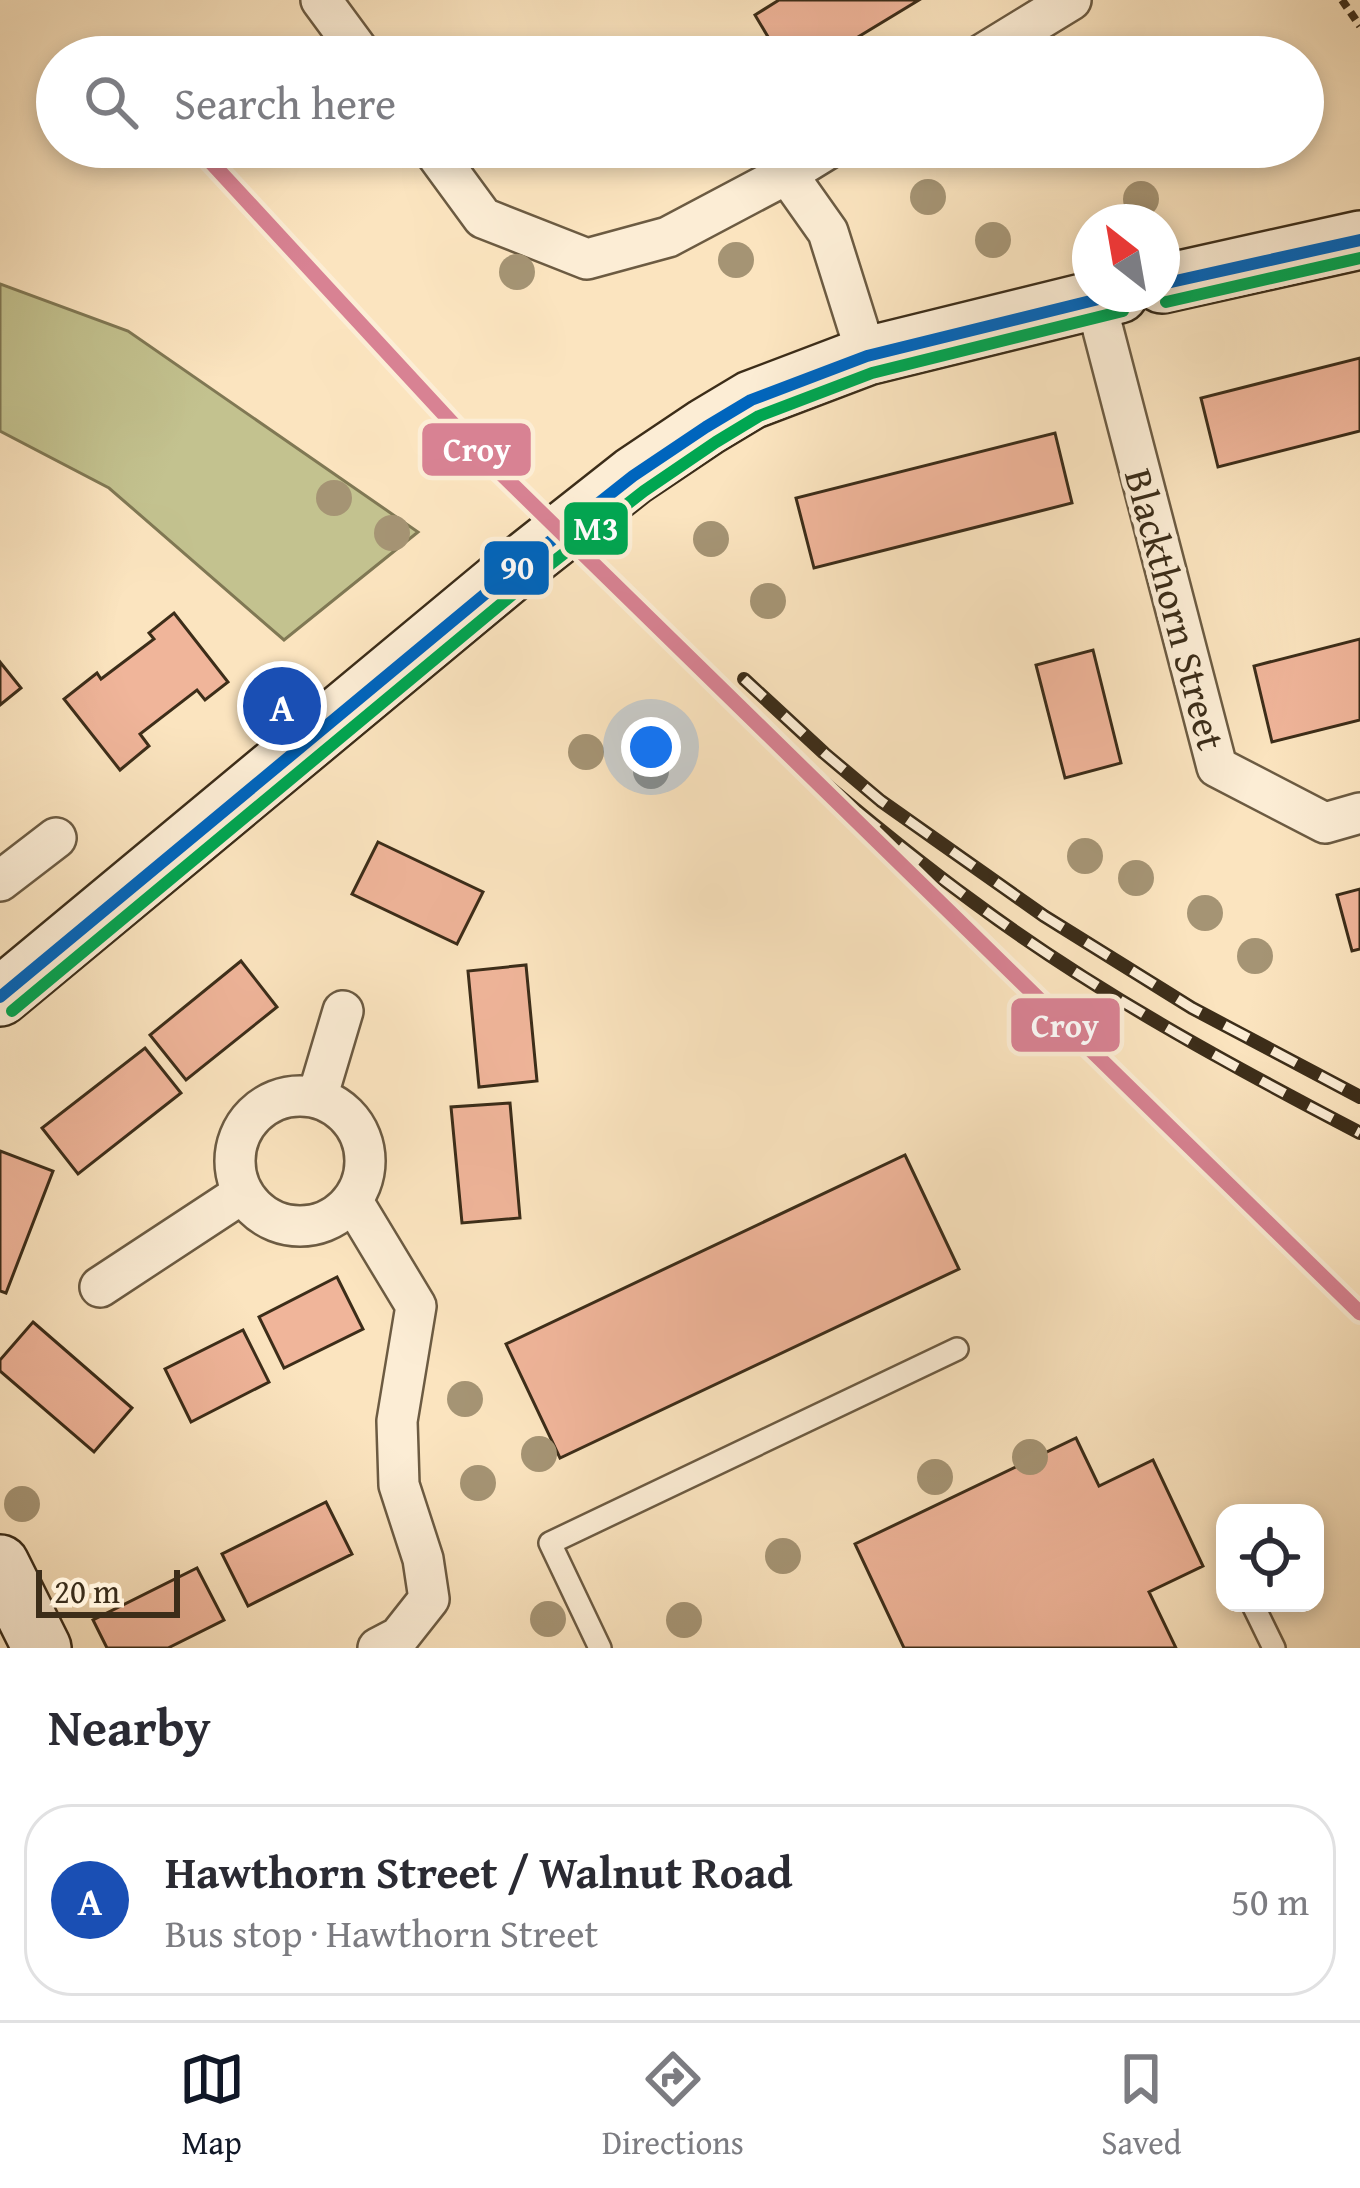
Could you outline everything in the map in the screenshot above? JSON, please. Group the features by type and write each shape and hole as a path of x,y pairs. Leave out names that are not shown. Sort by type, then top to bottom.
{"main road":[{"path":"1180,280 1360,240"},
{"path":"0,997 633,476 751,400 868,356 1072,306"},
{"path":"0,1564 42,1648"}],"street":[{"path":"320,0 347,36"},
{"path":"1012,36 1071,0"},
{"path":"446,168 484,218 586,259 668,237 797,168"},
{"path":"787,174 828,232 868,356"},
{"name":"Blackthorn Street","path":"1111,312 1217,767 1325,823 1360,813"},
{"path":"0,881 56,838"},
{"path":"317,1098 344,1011"},
{"path":"295,1096 336,1106 362,1139 366,1161 362,1182 336,1215 295,1227 256,1210 242,1193 235,1173 242,1130 255,1113 274,1101 295,1096"},
{"path":"100,1287 242,1193"},
{"path":"352,1200 416,1306 397,1420 399,1485 423,1559 429,1599 399,1637 378,1648"}],"lane":[{"path":"600,1648 550,1543 957,1349"},
{"path":"1256,1612 1274,1648"}],"path":[{"path":"1342,0 1360,26"}],"shaded area":[{"path":"0,284 128,331 418,532 284,640 109,488 0,431"}],"building":[{"path":"779,0 919,0 860,36 768,36 755,15"},
{"path":"1360,358 1360,431 1218,467 1201,398"},
{"path":"1055,433 1072,503 814,568 796,498"},
{"path":"174,613 228,682 205,700 197,690 140,734 149,746 120,770 64,699 97,673 101,679 154,639 149,633"},
{"path":"1360,639 1360,720 1272,742 1254,666"},
{"path":"1093,650 1121,763 1065,778 1036,665"},
{"path":"0,662 21,688 0,705"},
{"path":"378,842 483,892 457,944 352,894"},
{"path":"1360,889 1360,949 1352,951 1337,895"},
{"path":"241,961 277,1007 186,1080 150,1035"},
{"path":"526,965 537,1081 479,1087 468,971"},
{"path":"145,1048 181,1093 78,1174 42,1128"},
{"path":"510,1103 520,1218 462,1223 451,1107"},
{"path":"0,1151 53,1171 6,1293 0,1291"},
{"path":"905,1155 959,1269 560,1458 506,1344"},
{"path":"337,1277 363,1329 284,1368 259,1317"},
{"path":"33,1322 132,1408 94,1452 0,1371 0,1360"},
{"path":"243,1330 269,1382 191,1422 165,1369"},
{"path":"1076,1438 1099,1486 1153,1460 1203,1566 1149,1592 1176,1648 904,1648 855,1544"},
{"path":"326,1502 352,1554 248,1606 222,1554"},
{"path":"197,1568 224,1620 168,1648 107,1648 93,1620"}],"railway":[{"path":"744,679 881,801 1044,916 1192,1008 1360,1097"},
{"path":"735,705 882,832 1021,936 1163,1026 1360,1133"}],"transit line":[{"name":"Croy","path":"216,168 478,451 1360,1313"},
{"name":"90","path":"1180,280 1360,240"},
{"name":"M3","path":"1180,299 1360,258"},
{"name":"90","path":"0,997 514,570 633,476 706,427 751,400 867,356 1072,306"},
{"name":"M3","path":"12,1011 525,584 644,491 716,442 759,416 872,373 1119,312"}],"place":[{"name":"Hawthorn Street / Walnut Road","path":"282,706"}]}
